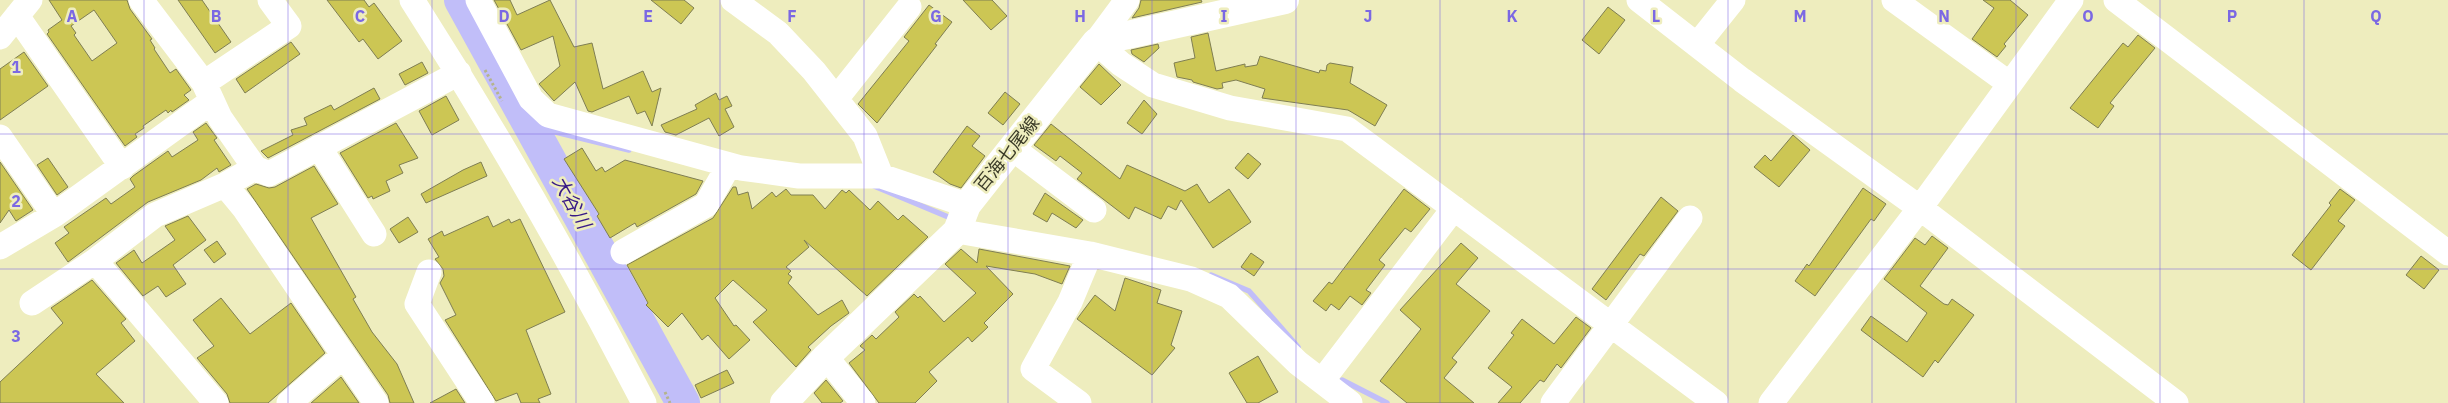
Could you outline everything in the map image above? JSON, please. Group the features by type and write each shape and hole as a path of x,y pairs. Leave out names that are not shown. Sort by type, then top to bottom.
{"main road":[{"path":"1096,42 1285,0"},
{"name":"百海七尾線","path":"784,403 826,357 961,219 1012,148 1096,42"}],"street":[{"path":"141,0 208,92 220,118 255,168 269,174 459,73"},
{"path":"0,247 54,215 122,167 208,92 289,26 270,0"},
{"path":"412,0 459,73 605,326 644,403"},
{"path":"478,0 531,99 548,115 729,165 799,176 882,176 961,219 1191,279 1228,296 1298,363 1350,403"},
{"path":"733,0 778,33 814,70 865,136 882,176"},
{"path":"1128,0 1096,42 1121,64 1153,85 1230,108 1347,129 1716,403"},
{"path":"1639,0 1697,45 1920,208 2176,403"},
{"path":"1697,45 1733,0"},
{"path":"1771,403 1920,208 2071,0"},
{"path":"2116,0 2448,253"},
{"path":"1907,4 2010,84"},
{"path":"836,99 909,6"},
{"path":"0,38 24,8 122,167"},
{"path":"0,137 54,215"},
{"path":"319,147 374,234"},
{"path":"1012,148 1094,210"},
{"path":"624,252 706,204 729,165"},
{"path":"32,303 95,261 155,216 225,185 255,168"},
{"path":"225,185 244,208 376,403"},
{"path":"1322,381 1454,208"},
{"path":"1553,403 1690,218"},
{"path":"1079,403 1033,369 1070,302 1090,254"},
{"path":"95,261 216,403"},
{"path":"428,272 417,304 482,403"},
{"path":"289,403 343,356"},
{"path":"826,357 863,403"}],"building":[{"path":"49,0 127,0 130,9 152,39 150,40 154,49 170,73 176,69 191,90 184,95 189,100 172,112 171,110 168,113 166,110 143,126 144,128 135,134 137,137 125,146 47,34 48,30 62,20","holes":["94,10 117,43 92,61 74,35 76,33 71,26"]},
{"path":"178,0 202,0 231,42 215,53"},
{"path":"327,0 364,0 369,7 374,3 402,41 378,59 363,39 359,42"},
{"path":"494,0 510,0 517,15 550,0 574,47 592,43 603,89 643,71 652,92 661,88 652,126 645,111 637,114 629,96 592,112 588,111 575,82 554,101 539,84 560,66 553,36 521,50"},
{"path":"651,0 684,0 694,8 681,24"},
{"path":"963,0 992,0 1007,16 991,30"},
{"path":"1141,0 1201,0 1202,2 1132,18 1139,8"},
{"path":"1983,0 2010,0 2028,15 2004,44 2006,46 1997,57 1972,39 1994,8"},
{"path":"929,5 952,22 935,44 937,45 877,123 858,104 909,41 904,37"},
{"path":"1608,7 1625,20 1599,54 1582,40"},
{"path":"1208,33 1216,71 1245,64 1245,67 1257,65 1260,56 1319,73 1320,70 1326,71 1327,65 1330,63 1353,67 1350,83 1387,105 1375,126 1348,110 1262,98 1265,89 1236,80 1222,83 1223,88 1217,89 1177,77 1174,63 1195,58 1191,37"},
{"path":"2138,35 2155,48 2110,103 2114,106 2098,128 2070,108 2123,43 2128,47"},
{"path":"291,42 300,54 245,93 236,79"},
{"path":"1158,44 1159,48 1144,62 1132,54 1131,50"},
{"path":"24,52 48,86 0,120 0,69"},
{"path":"422,62 428,73 405,85 399,74"},
{"path":"1099,64 1121,85 1101,105 1080,87"},
{"path":"374,88 380,99 268,158 261,151 293,135 291,130 307,125 304,118 331,105 334,110"},
{"path":"1005,92 1020,104 1003,125 988,113"},
{"path":"716,93 719,100 727,96 732,106 725,109 734,127 719,136 709,118 676,135 665,132 661,125 697,109 695,105"},
{"path":"446,96 459,120 432,135 419,111"},
{"path":"1144,100 1157,114 1142,134 1127,123"},
{"path":"206,123 217,138 214,140 231,165 219,172 217,168 201,180 148,202 68,262 55,243 69,233 64,227 106,198 111,204 135,187 130,179 133,176 168,151 172,157 198,140 193,132"},
{"path":"396,123 418,158 399,165 403,173 386,181 390,191 373,199 372,196 368,198 340,153"},
{"path":"1051,124 1120,179 1127,165 1185,191 1197,184 1209,203 1229,189 1251,222 1213,248 1181,200 1176,210 1168,206 1161,219 1135,207 1129,219 1077,179 1082,173 1060,156 1056,161 1034,145"},
{"path":"967,126 980,136 972,146 985,156 961,188 950,184 933,172"},
{"path":"1793,135 1810,150 1779,187 1754,167 1765,155 1771,161"},
{"path":"582,148 596,171 602,167 605,172 625,160 703,181 696,194 637,227 635,223 610,238 597,216 599,214 564,159"},
{"path":"1248,153 1261,164 1248,179 1235,168"},
{"path":"48,158 68,187 57,195 37,165"},
{"path":"0,162 33,210 16,221 9,210 0,223"},
{"path":"481,162 487,176 426,203 421,194"},
{"path":"314,166 338,204 311,218 356,297 353,299 372,332 397,364 414,403 390,403 388,395 247,189 256,184 269,188 275,187"},
{"path":"733,187 736,187 738,195 748,192 752,209 772,192 776,197 786,189 791,195 813,195 825,209 842,190 846,193 849,190 870,210 878,201 898,220 903,215 928,237 867,296 804,240 809,247 786,267 791,271 788,274 792,277 788,283 818,315 842,300 849,313 808,347 811,350 796,367 753,322 767,310 733,280 715,298 734,326 736,325 750,340 729,359 708,335 702,340 682,313 668,327 646,305 648,303 627,265 713,218"},
{"path":"1863,188 1886,204 1874,221 1871,219 1815,296 1795,281 1807,264 1809,266"},
{"path":"1404,189 1430,209 1411,232 1405,228 1379,260 1385,265 1366,290 1371,293 1362,305 1350,296 1339,310 1331,304 1326,311 1313,301 1329,282 1332,284"},
{"path":"2340,189 2355,200 2338,221 2345,226 2311,270 2292,255 2331,205 2329,203"},
{"path":"1045,193 1083,220 1076,228 1052,213 1047,222 1033,214"},
{"path":"1661,197 1678,211 1644,256 1640,254 1606,300 1592,289"},
{"path":"188,216 206,240 173,265 186,284 166,297 158,286 143,296 116,263 134,250 142,263 175,240 165,226"},
{"path":"488,216 493,227 509,219 511,223 520,219 565,312 526,330 551,394 538,399 540,403 521,403 517,393 496,401 445,320 456,315 440,283 444,276 443,269 435,259 439,257 428,239 442,231 444,236"},
{"path":"408,217 418,232 399,243 390,229"},
{"path":"1932,236 1948,248 1920,286 1944,304 1948,305 1952,299 1974,315 1938,363 1935,360 1923,377 1861,330 1871,316 1907,342 1927,313 1884,279 1915,238 1925,245"},
{"path":"217,241 226,254 214,263 204,250"},
{"path":"1461,243 1478,258 1456,284 1490,311 1452,358 1457,362 1444,378 1474,403 1407,403 1380,381 1421,329 1400,310"},
{"path":"961,249 977,263 979,249 1070,266 1062,284 1035,274 986,266 1013,294 984,323 988,327 972,342 968,337 929,372 937,381 915,403 879,403 849,363 865,350 860,346 872,335 876,339 899,317 895,312 914,294 918,298 920,296 944,322 976,293 945,264"},
{"path":"1251,253 1264,262 1254,276 1241,267"},
{"path":"2421,256 2439,270 2424,289 2406,275"},
{"path":"1125,278 1161,290 1157,303 1182,311 1171,345 1175,348 1152,375 1077,319 1095,295 1115,311"},
{"path":"92,280 126,319 121,323 135,341 96,374 124,403 0,403 0,382 63,323 51,308"},
{"path":"221,298 250,334 291,303 325,353 268,403 230,403 227,394 197,358 214,346 193,320"},
{"path":"1576,317 1591,328 1561,368 1557,364 1544,382 1540,380 1520,403 1498,403 1512,387 1488,368 1514,335 1511,333 1522,319 1554,344"},
{"path":"1258,356 1278,392 1258,403 1247,403 1229,373"},
{"path":"727,370 734,383 701,398 695,385"},
{"path":"341,377 359,403 311,403"},
{"path":"826,380 843,401 840,403 822,403 814,393"},
{"path":"456,389 465,403 430,403"}],"waterway":[{"name":"大谷川","path":"461,0 683,403"},
{"path":"531,126 629,150"},
{"path":"874,186 953,219"},
{"path":"1211,275 1249,291 1298,347"},
{"path":"1342,380 1387,403"}]}
